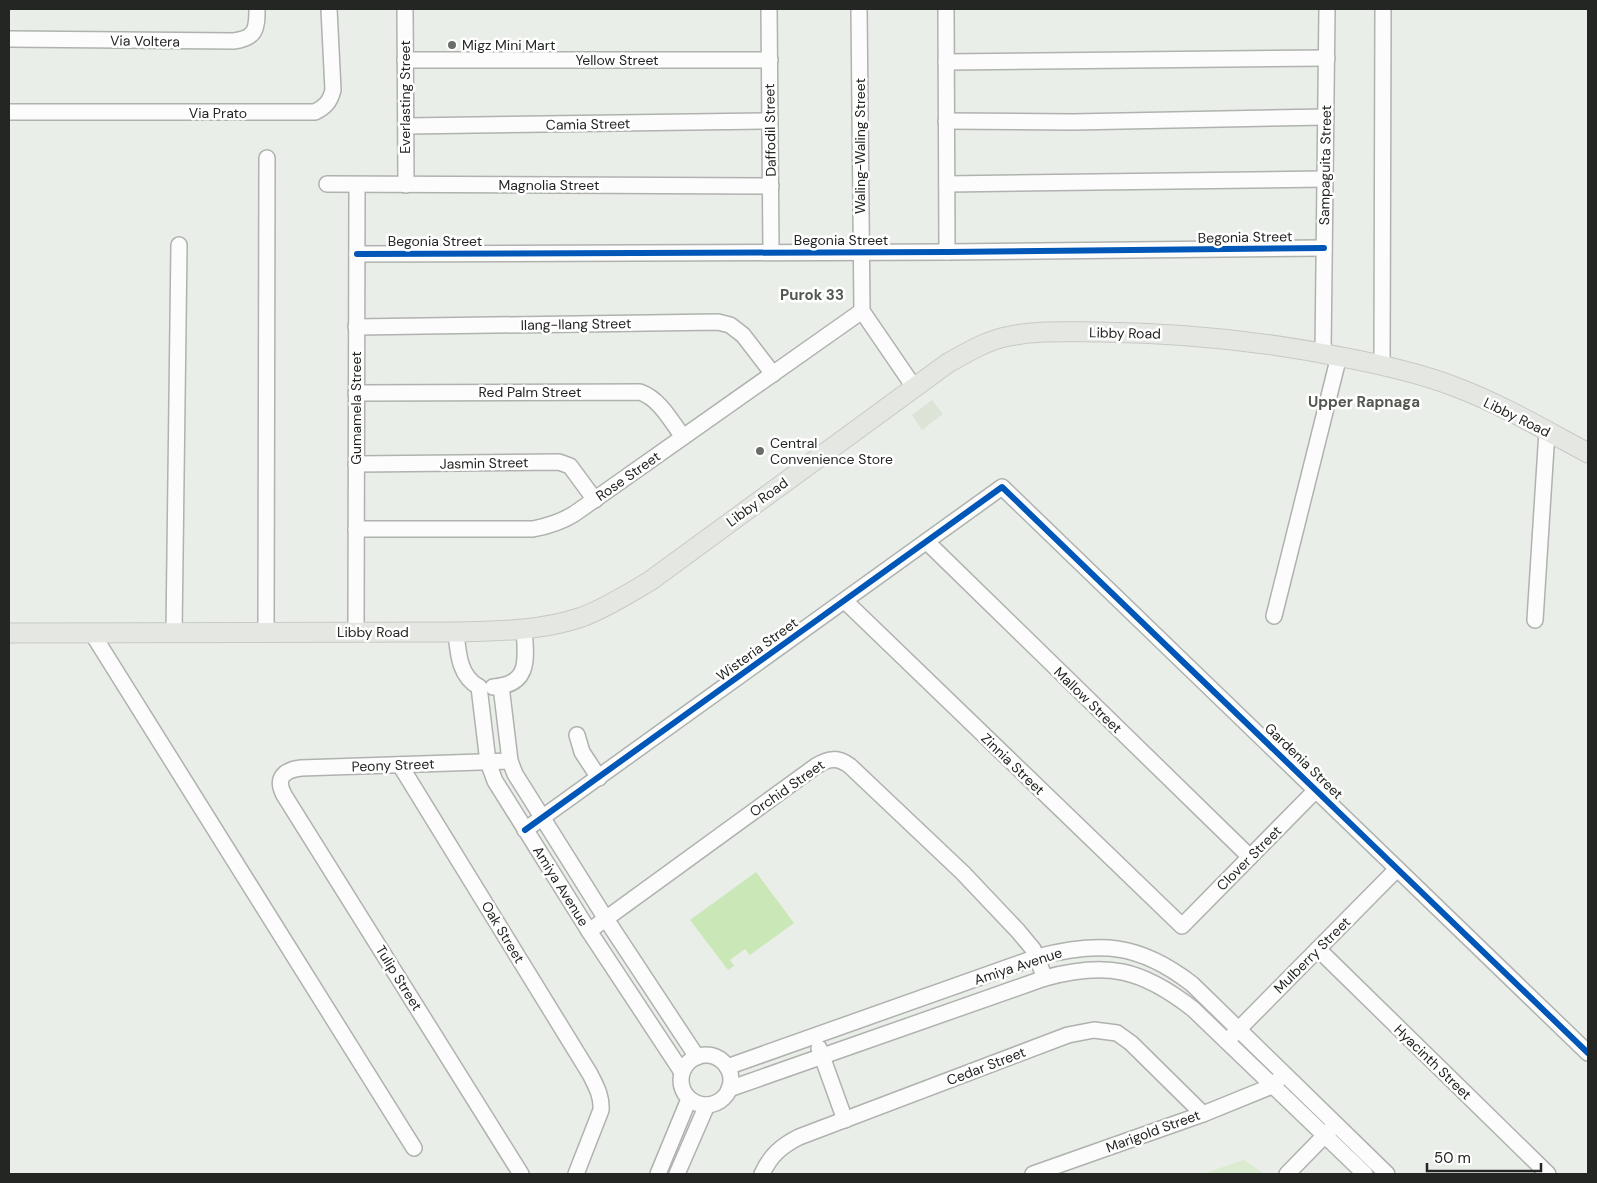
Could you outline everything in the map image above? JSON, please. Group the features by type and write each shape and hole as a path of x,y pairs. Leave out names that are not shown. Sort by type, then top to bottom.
{"main road":[{"name":"Libby Road","path":"9,633 456,632 524,629 547,626 582,617 616,602 650,581 948,364 977,346 1008,336 1035,332 1159,333 1250,340 1382,365 1453,386 1588,453"}],"street":[{"name":"Via Voltera","path":"9,39 234,42 252,36 257,22 257,9"},
{"name":"Via Prato","path":"9,112 315,112 324,107 331,98 329,9"},
{"name":"Everlasting Street","path":"405,9 406,185"},
{"name":"Daffodil Street","path":"769,9 771,252"},
{"name":"Waling-Waling Street","path":"859,9 862,311"},
{"path":"946,9 947,252"},
{"name":"Sampaguita Street","path":"1274,616 1331,354 1324,248 1327,9"},
{"path":"1382,365 1383,9"},
{"path":"946,62 1327,58"},
{"name":"Yellow Street","path":"405,60 770,60"},
{"path":"946,121 1073,122 1326,117"},
{"name":"Camia Street","path":"406,126 770,121"},
{"path":"266,632 267,158"},
{"path":"947,184 1325,179"},
{"name":"Magnolia Street","path":"327,184 771,186"},
{"name":"Gumamela Street","path":"356,632 357,185"},
{"path":"174,633 179,245"},
{"name":"Begonia Street","path":"356,254 861,253 1324,248"},
{"path":"862,311 914,387"},
{"name":"Rose Street","path":"356,529 534,530 562,521 595,500 862,311"},
{"name":"Ilang-Ilang Street","path":"356,327 718,322 730,325 743,335 773,374"},
{"name":"Red Palm Street","path":"356,392 640,392 649,395 658,404 684,437"},
{"path":"1535,620 1547,431"},
{"name":"Jasmin Street","path":"356,464 559,462 570,466 595,500"},
{"name":"Wisteria Street","path":"525,830 1002,487"},
{"name":"Gardenia Street","path":"1002,487 1588,1054"},
{"name":"Mallow Street","path":"927,542 1250,857"},
{"name":"Zinnia Street","path":"845,601 1182,926"},
{"path":"456,632 458,654 464,671 469,679 479,687 501,686 517,680 525,666 524,629"},
{"path":"92,633 414,1148"},
{"name":"Amiya Avenue","path":"501,686 510,761 515,774 606,919 697,1056"},
{"name":"Amiya Avenue","path":"479,687 488,762 495,781 589,931 682,1072"},
{"path":"577,735 582,752 599,778"},
{"name":"Orchid Street","path":"589,931 816,766 829,759 835,752 963,873 1026,939 1037,957 1045,978"},
{"name":"Peony Street","path":"281,780 288,771 301,768 510,761"},
{"name":"Oak Street","path":"400,765 590,1074 601,1101 598,1118 576,1174"},
{"name":"Tulip Street","path":"281,780 281,790 284,795 521,1174"},
{"name":"Clover Street","path":"1182,926 1316,790"},
{"name":"Mulberry Street","path":"1227,1041 1397,868"},
{"name":"Amiya Avenue","path":"727,1067 1037,957 1077,948 1107,947 1148,958 1166,966 1192,984 1387,1174"},
{"name":"Hyacinth Street","path":"1318,949 1548,1174"},
{"name":"Amiya Avenue","path":"729,1089 1045,978 1081,970 1100,968 1118,970 1155,984 1180,999 1227,1041 1365,1174"},
{"name":"Cedar Street","path":"762,1174 767,1163 785,1144 798,1137 1068,1035 1094,1030 1117,1033 1132,1043 1203,1114"},
{"path":"814,1036 845,1120"},
{"path":"697,1056 716,1057 727,1067 731,1077 729,1089 727,1094 718,1102 707,1105 697,1104 689,1099 681,1087 682,1072 688,1063 697,1056"},
{"path":"1272,1086 1284,1074"},
{"name":"Marigold Street","path":"1033,1174 1203,1114 1272,1086"},
{"path":"658,1174 689,1099"},
{"path":"677,1174 707,1105"},
{"path":"1287,1174 1336,1124"}],"shaded area":[{"path":"932,400 943,414 922,430 912,415"},
{"path":"756,872 794,923 750,955 745,949 730,960 734,966 728,970 690,920"},
{"path":"1244,1160 1264,1174 1202,1174"}],"cycle path":[{"path":"357,254 947,252 1324,248"},
{"path":"525,830 1002,487 1588,1053"}],"place":[{"name":"Migz Mini Mart","path":"452,45"},
{"name":"Central Convenience Store","path":"760,451"}],"district":[{"name":"Purok 33","path":"812,295"},
{"name":"Upper Rapnaga","path":"1364,402"}]}
